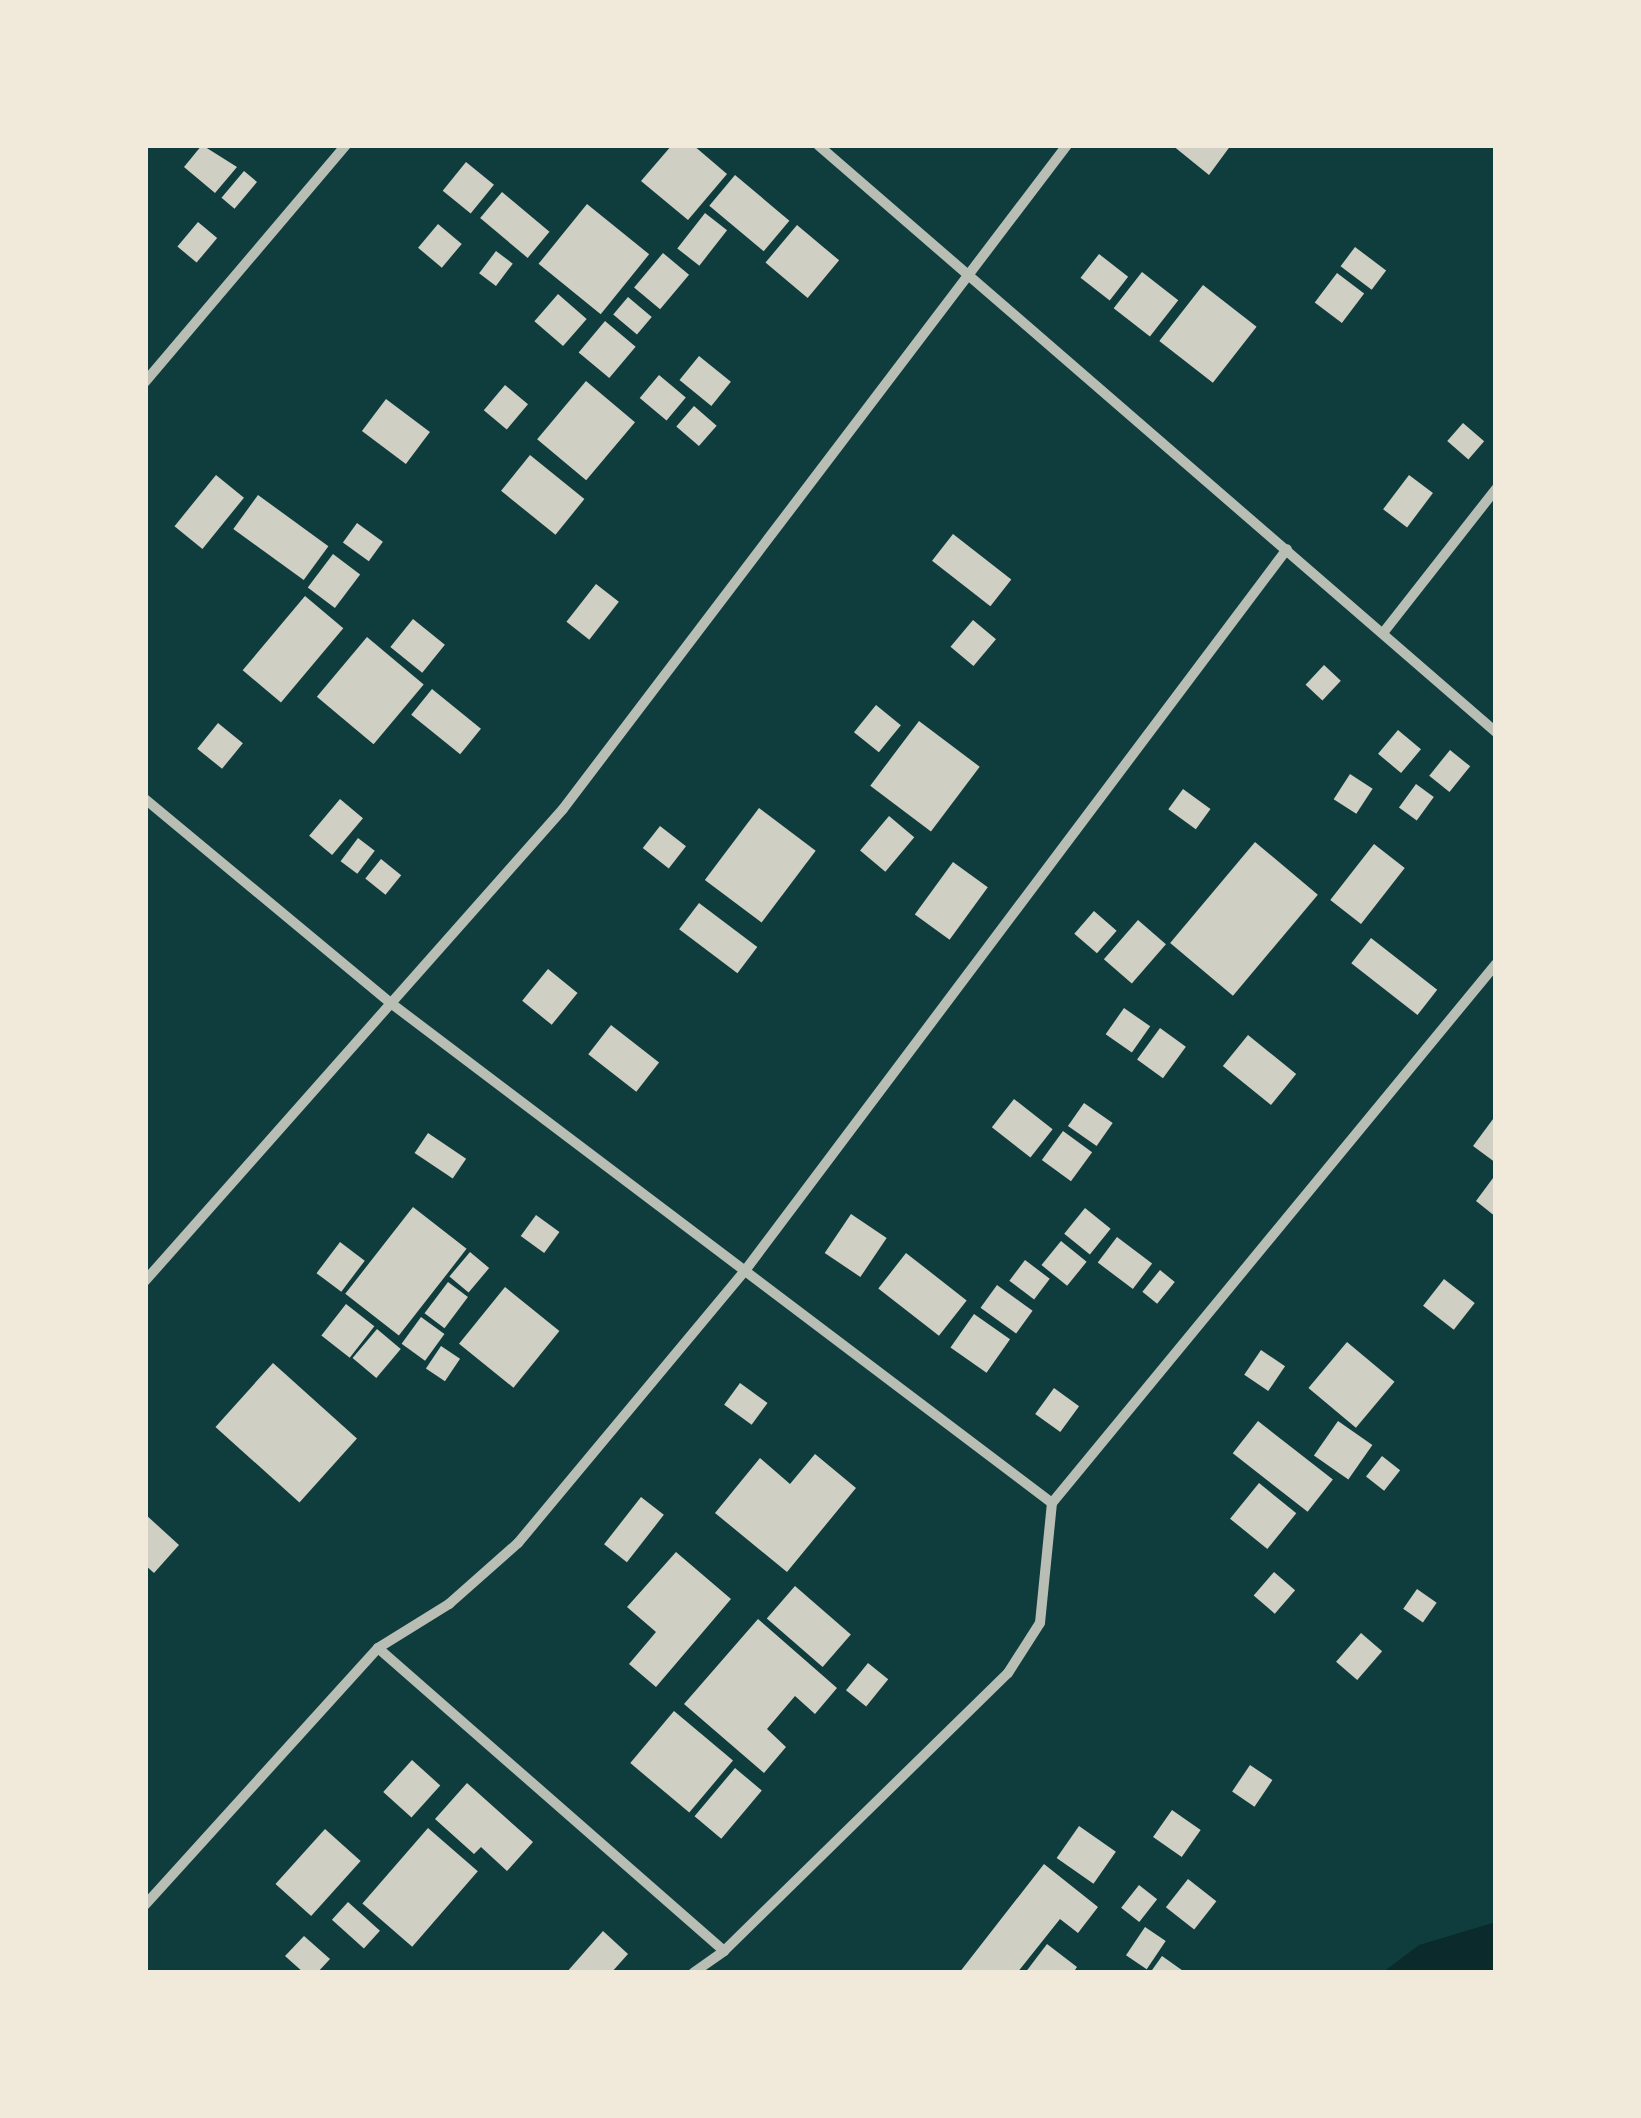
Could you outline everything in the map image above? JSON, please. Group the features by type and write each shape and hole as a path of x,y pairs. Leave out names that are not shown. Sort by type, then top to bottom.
{"street":[{"path":"145,382 346,145"},
{"path":"818,145 970,272 1496,732"},
{"path":"145,1281 563,809 1067,145"},
{"path":"1382,632 1496,488"},
{"path":"145,1905 378,1648 449,1604 518,1543 744,1272 1287,548"},
{"path":"145,798 392,1004 1052,1503"},
{"path":"693,1973 724,1951 1008,1673 1040,1623 1052,1503 1496,964"},
{"path":"378,1648 724,1951"}],"water":[{"path":"1496,1922 1496,1973 1382,1973 1419,1945"}],"building":[{"path":"202,145 237,167 215,193 184,167"},
{"path":"672,145 693,145 727,174 688,220 641,181"},
{"path":"1172,145 1231,145 1209,175"},
{"path":"466,162 494,185 471,213 443,191"},
{"path":"244,171 257,182 235,209 222,198"},
{"path":"735,175 789,221 764,251 709,206"},
{"path":"502,192 549,232 528,258 480,218"},
{"path":"587,204 649,254 601,314 539,264"},
{"path":"705,213 727,230 699,266 677,248"},
{"path":"198,222 217,238 197,263 177,247"},
{"path":"438,224 462,244 442,268 418,248"},
{"path":"797,225 839,260 808,298 766,263"},
{"path":"1355,247 1386,270 1372,290 1341,266"},
{"path":"496,251 513,264 496,286 479,273"},
{"path":"663,253 689,275 660,309 634,287"},
{"path":"1099,254 1128,277 1110,300 1081,278"},
{"path":"1142,272 1178,300 1150,337 1114,308"},
{"path":"1337,273 1364,293 1342,323 1315,303"},
{"path":"1203,285 1257,327 1213,383 1159,341"},
{"path":"558,294 587,319 563,346 534,321"},
{"path":"628,297 652,317 637,335 613,315"},
{"path":"605,321 636,347 609,378 579,352"},
{"path":"699,356 731,382 711,406 679,380"},
{"path":"659,375 686,397 667,420 640,398"},
{"path":"586,381 635,422 586,480 537,439"},
{"path":"505,385 528,404 507,430 484,410"},
{"path":"386,399 430,432 406,464 362,431"},
{"path":"694,406 717,426 699,446 676,426"},
{"path":"1463,423 1484,441 1468,459 1447,441"},
{"path":"530,455 584,499 555,535 501,491"},
{"path":"216,475 244,498 202,549 174,526"},
{"path":"1409,475 1433,493 1407,527 1383,509"},
{"path":"258,495 328,546 304,580 233,529"},
{"path":"357,523 383,542 369,561 343,542"},
{"path":"953,534 1011,580 990,606 932,561"},
{"path":"333,554 360,574 335,608 308,588"},
{"path":"596,584 619,602 589,640 566,622"},
{"path":"305,596 343,628 281,702 243,670"},
{"path":"413,619 445,645 422,673 390,647"},
{"path":"973,620 996,639 973,666 951,647"},
{"path":"367,637 424,685 374,744 317,697"},
{"path":"1324,665 1341,681 1322,700 1306,685"},
{"path":"432,689 481,729 460,754 411,715"},
{"path":"876,705 901,725 879,752 854,732"},
{"path":"919,721 980,767 931,831 870,786"},
{"path":"218,723 243,743 222,769 197,749"},
{"path":"1398,730 1421,749 1401,773 1378,754"},
{"path":"1450,750 1470,766 1449,792 1429,776"},
{"path":"1350,774 1373,789 1356,814 1334,799"},
{"path":"1416,784 1434,797 1417,820 1399,807"},
{"path":"1183,789 1211,809 1196,829 1168,809"},
{"path":"340,799 363,818 332,855 309,836"},
{"path":"759,808 816,851 762,923 705,880"},
{"path":"889,816 914,837 885,872 860,850"},
{"path":"660,826 686,846 669,868 643,848"},
{"path":"358,838 375,851 357,874 341,861"},
{"path":"1255,842 1318,895 1233,996 1170,943"},
{"path":"1374,844 1405,868 1361,924 1330,900"},
{"path":"381,859 401,875 385,895 365,878"},
{"path":"953,862 988,887 950,940 915,915"},
{"path":"699,903 757,947 737,973 679,929"},
{"path":"1094,911 1117,931 1097,953 1074,934"},
{"path":"1138,920 1166,944 1132,984 1104,959"},
{"path":"1371,938 1437,990 1417,1015 1351,963"},
{"path":"548,969 578,993 552,1025 522,1001"},
{"path":"1124,1008 1150,1026 1132,1053 1106,1034"},
{"path":"611,1025 659,1063 636,1092 588,1054"},
{"path":"1160,1028 1186,1047 1163,1078 1137,1060"},
{"path":"1248,1035 1296,1074 1271,1105 1223,1066"},
{"path":"1014,1099 1053,1129 1030,1158 992,1127"},
{"path":"1084,1103 1113,1123 1097,1146 1068,1126"},
{"path":"1496,1115 1496,1163 1473,1146"},
{"path":"1063,1131 1092,1152 1071,1181 1042,1160"},
{"path":"428,1133 466,1159 453,1179 415,1153"},
{"path":"1496,1174 1496,1217 1476,1201"},
{"path":"413,1207 467,1249 399,1336 345,1294"},
{"path":"1085,1208 1111,1229 1090,1254 1064,1234"},
{"path":"851,1214 887,1238 860,1277 825,1253"},
{"path":"536,1215 559,1232 544,1253 521,1236"},
{"path":"1117,1237 1152,1263 1133,1289 1098,1263"},
{"path":"1061,1241 1087,1262 1067,1286 1041,1265"},
{"path":"340,1242 365,1261 341,1292 317,1273"},
{"path":"470,1252 489,1268 469,1293 449,1277"},
{"path":"906,1253 967,1300 939,1336 878,1288"},
{"path":"1025,1260 1050,1279 1034,1299 1009,1281"},
{"path":"1160,1270 1175,1282 1157,1304 1142,1292"},
{"path":"1444,1279 1475,1303 1454,1330 1423,1306"},
{"path":"448,1282 468,1297 444,1328 425,1313"},
{"path":"997,1285 1033,1311 1016,1334 981,1308"},
{"path":"505,1287 559,1331 513,1388 459,1344"},
{"path":"346,1304 374,1326 350,1358 321,1336"},
{"path":"974,1314 1010,1339 987,1373 950,1348"},
{"path":"421,1317 444,1334 425,1361 402,1344"},
{"path":"377,1329 401,1349 376,1378 353,1358"},
{"path":"1347,1342 1394,1382 1356,1428 1308,1388"},
{"path":"441,1346 460,1359 445,1381 426,1368"},
{"path":"1261,1350 1285,1366 1268,1391 1244,1375"},
{"path":"273,1363 357,1439 299,1503 215,1427"},
{"path":"740,1383 768,1403 752,1425 724,1405"},
{"path":"1054,1388 1079,1406 1060,1432 1035,1414"},
{"path":"1258,1421 1333,1479 1308,1512 1233,1453"},
{"path":"1338,1421 1372,1445 1348,1479 1314,1455"},
{"path":"815,1454 856,1488 787,1572 715,1513 760,1458 790,1484"},
{"path":"1382,1456 1400,1470 1384,1491 1366,1476"},
{"path":"1259,1483 1296,1513 1267,1549 1230,1519"},
{"path":"641,1497 664,1515 627,1562 604,1544"},
{"path":"145,1514 179,1545 154,1573 145,1565"},
{"path":"676,1552 731,1599 656,1687 629,1664 656,1632 627,1607"},
{"path":"1274,1572 1295,1590 1275,1614 1254,1595"},
{"path":"795,1586 851,1635 823,1667 767,1618"},
{"path":"1417,1589 1437,1603 1423,1622 1403,1609"},
{"path":"758,1619 837,1688 815,1714 795,1696 767,1729 786,1747 764,1773 684,1704"},
{"path":"1361,1633 1382,1651 1357,1680 1336,1662"},
{"path":"868,1663 888,1679 866,1707 846,1690"},
{"path":"674,1711 733,1760 689,1813 630,1763"},
{"path":"412,1760 440,1785 411,1817 383,1792"},
{"path":"1250,1765 1272,1780 1254,1807 1232,1792"},
{"path":"735,1768 762,1790 721,1839 695,1816"},
{"path":"467,1783 533,1842 507,1871 481,1847 474,1854 435,1819"},
{"path":"1172,1810 1201,1830 1182,1857 1153,1837"},
{"path":"1079,1826 1116,1852 1093,1884 1057,1858"},
{"path":"428,1828 478,1871 412,1947 362,1903"},
{"path":"325,1829 361,1861 311,1916 275,1884"},
{"path":"1044,1864 1098,1907 1078,1933 1060,1919 1017,1973 959,1973"},
{"path":"1188,1879 1216,1901 1194,1930 1166,1907"},
{"path":"1139,1885 1157,1899 1139,1922 1121,1908"},
{"path":"348,1902 380,1931 364,1949 332,1920"},
{"path":"1145,1927 1166,1941 1147,1969 1126,1955"},
{"path":"603,1931 628,1954 611,1973 566,1973"},
{"path":"304,1936 330,1959 317,1973 304,1973 285,1956"},
{"path":"1047,1944 1077,1967 1073,1973 1025,1973"},
{"path":"1162,1956 1186,1973 1150,1973"}]}
